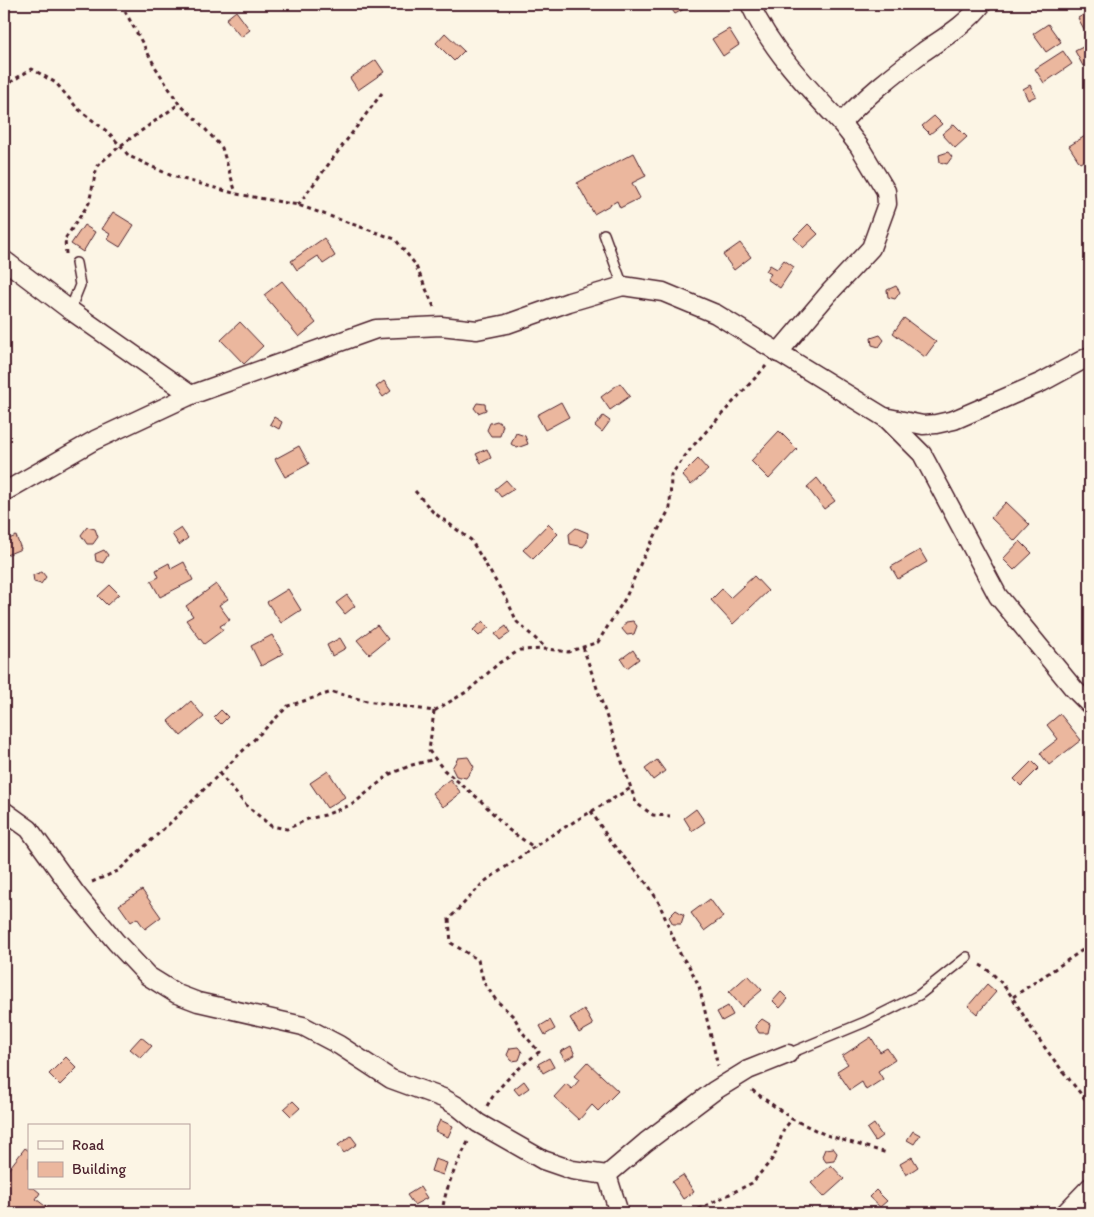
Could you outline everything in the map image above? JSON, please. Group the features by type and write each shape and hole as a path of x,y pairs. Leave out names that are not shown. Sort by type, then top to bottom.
{"street":[{"path":"750,4 756,17 796,75 841,123 859,146 886,191 887,204 871,248 829,293 778,353"},
{"path":"841,123 887,78 967,20 982,4"},
{"path":"4,260 70,310 191,395"},
{"path":"4,492 95,440 191,395 376,329 441,326 477,330 507,324 569,302 623,286 663,292 716,314 884,417 922,454 998,596 1074,690 1090,706"},
{"path":"884,417 923,425 954,420 1042,382 1090,356"},
{"path":"4,811 29,830 76,894 116,942 148,976 177,994 198,1002 303,1026 339,1045 391,1079 450,1102 478,1123 543,1160 572,1170 607,1175 646,1142 727,1083 748,1070 788,1054"},
{"path":"607,1175 619,1213"},
{"path":"1065,1213 1090,1187"}],"lane":[{"path":"604,234 623,286"},
{"path":"70,310 80,285 76,263"},
{"path":"788,1054 865,1022 919,995 967,957"}],"path":[{"path":"121,4 156,68 179,104 198,121 222,148 236,194"},
{"path":"4,88 14,79 32,69 56,82 78,109 109,134 129,156 172,176 236,194 298,205 395,239 415,264 441,326"},
{"path":"298,205 382,93"},
{"path":"76,263 64,252 65,239 89,203 96,166 120,146 179,104"},
{"path":"76,894 93,881 118,871 170,823 288,706 332,692 368,701 434,711 468,691 499,663 520,650 547,649 568,652 598,642 626,597 642,560 670,508 671,476 692,447 778,353"},
{"path":"415,491 433,512 470,540 507,600 517,622 547,649"},
{"path":"583,647 636,803 653,815 670,816"},
{"path":"434,711 429,751 444,770 479,799 509,830 535,848"},
{"path":"219,773 246,804 271,826 286,829 308,819 325,815 353,804 390,774 412,765 435,759"},
{"path":"442,1213 444,1196 456,1165 494,1094 516,1070 539,1052 514,1017 496,1000 484,983 478,960 451,943 449,919 484,882 550,836 631,788"},
{"path":"591,811 610,841 643,879 659,902 681,956 689,966 699,986 718,1062 727,1083 760,1094 792,1119 826,1135 887,1153"},
{"path":"1013,998 1090,945"},
{"path":"967,957 987,969 1013,998 1037,1037 1090,1105"},
{"path":"690,1213 752,1183 774,1157 784,1129 792,1119"}],"building":[{"path":"668,4 693,4 675,14"},
{"path":"236,11 250,30 241,37 226,19"},
{"path":"1090,11 1090,26 1084,29 1078,18"},
{"path":"1048,24 1061,42 1046,52 1033,34"},
{"path":"729,29 739,45 723,56 712,39"},
{"path":"445,33 464,51 454,61 436,43"},
{"path":"1085,46 1090,54 1090,62 1083,66 1075,51"},
{"path":"1063,51 1072,64 1044,83 1035,69"},
{"path":"376,60 384,72 358,90 350,78"},
{"path":"1030,85 1036,96 1028,100 1023,89"},
{"path":"934,116 942,124 930,134 922,126"},
{"path":"954,124 967,137 955,148 942,134"},
{"path":"1090,133 1090,157 1080,163 1069,146"},
{"path":"948,152 952,157 947,164 940,162 939,155"},
{"path":"634,153 646,176 632,183 640,198 620,208 617,201 594,214 577,183"},
{"path":"113,212 134,225 120,247 107,239 110,234 102,229"},
{"path":"808,224 818,234 803,248 794,238"},
{"path":"84,225 95,232 83,252 71,244"},
{"path":"324,238 335,256 323,264 318,256 297,270 291,261"},
{"path":"740,243 751,257 734,270 723,255"},
{"path":"784,260 794,267 780,288 767,279 771,274 766,271 770,265 777,269"},
{"path":"282,281 316,323 299,337 264,295"},
{"path":"896,286 900,292 895,299 888,297 887,290"},
{"path":"904,318 936,342 925,357 893,333"},
{"path":"240,322 263,346 244,364 221,340"},
{"path":"880,335 884,340 879,347 872,345 871,338"},
{"path":"384,381 391,391 383,397 376,387"},
{"path":"620,383 630,396 610,410 601,397"},
{"path":"561,402 569,417 545,430 537,415"},
{"path":"477,403 485,404 486,410 478,413 474,408"},
{"path":"603,416 610,421 602,432 595,426"},
{"path":"274,417 282,422 279,429 270,424"},
{"path":"497,421 503,425 500,436 491,436 487,430 490,423"},
{"path":"779,431 797,449 769,479 751,461"},
{"path":"516,433 525,436 528,444 517,448 511,444"},
{"path":"299,446 309,464 285,477 275,459"},
{"path":"487,449 491,458 481,463 476,454"},
{"path":"698,459 708,470 691,485 682,475"},
{"path":"817,478 835,501 824,509 807,487"},
{"path":"506,480 514,489 501,497 495,489"},
{"path":"1006,502 1030,525 1015,541 991,518"},
{"path":"548,524 558,534 533,559 523,550"},
{"path":"87,527 95,529 98,537 93,544 87,544 81,535"},
{"path":"181,528 188,538 179,545 172,534"},
{"path":"576,528 588,533 587,542 583,547 570,544 569,534"},
{"path":"16,536 21,549 4,556 4,541"},
{"path":"1020,541 1032,553 1014,570 1003,559"},
{"path":"104,550 108,555 103,563 96,561 95,554"},
{"path":"920,550 927,562 898,579 891,567"},
{"path":"184,562 193,580 160,597 151,581 159,577 156,570 169,563 171,569"},
{"path":"42,572 46,577 41,584 34,582 33,575"},
{"path":"754,576 768,591 733,624 711,600 722,589 730,598"},
{"path":"216,584 228,599 219,605 230,620 220,626 223,630 204,644 186,620 193,616 186,606"},
{"path":"110,585 119,594 107,605 98,596"},
{"path":"288,589 301,610 281,623 267,602"},
{"path":"347,595 355,606 345,614 336,603"},
{"path":"483,621 489,627 479,636 473,630"},
{"path":"633,621 637,626 634,634 627,635 622,629 626,622"},
{"path":"377,625 388,639 369,654 357,640"},
{"path":"506,626 510,633 500,640 495,634"},
{"path":"272,635 283,654 261,666 251,646"},
{"path":"340,638 346,648 332,656 327,645"},
{"path":"633,650 639,659 627,668 621,659"},
{"path":"191,701 204,717 181,736 168,721"},
{"path":"221,710 228,717 221,724 214,717"},
{"path":"1060,714 1081,740 1049,765 1040,753 1058,739 1047,725"},
{"path":"468,757 474,767 466,778 456,776 452,768 458,758"},
{"path":"657,760 665,771 653,780 645,769"},
{"path":"1032,761 1039,768 1021,786 1014,779"},
{"path":"328,771 345,797 327,808 310,783"},
{"path":"450,779 461,793 443,807 432,793"},
{"path":"696,809 705,822 692,831 684,818"},
{"path":"142,890 161,917 145,929 137,918 131,922 119,905"},
{"path":"710,899 723,917 704,931 691,913"},
{"path":"676,910 684,915 681,924 673,924 669,917"},
{"path":"748,975 762,990 742,1007 729,992"},
{"path":"987,984 996,992 977,1014 968,1006"},
{"path":"781,992 788,999 780,1008 773,1001"},
{"path":"728,1006 733,1015 722,1021 717,1012"},
{"path":"584,1009 593,1025 579,1033 570,1018"},
{"path":"762,1019 770,1024 768,1033 759,1033 755,1026"},
{"path":"550,1020 555,1029 545,1035 540,1026"},
{"path":"141,1037 152,1046 141,1058 130,1049"},
{"path":"871,1037 880,1052 887,1048 895,1060 878,1071 883,1079 866,1090 862,1082 850,1090 837,1071 848,1064 842,1056"},
{"path":"571,1046 575,1055 565,1060 560,1052"},
{"path":"518,1047 522,1052 519,1060 512,1061 507,1055 510,1048"},
{"path":"66,1057 77,1068 60,1085 49,1074"},
{"path":"549,1058 554,1067 543,1073 538,1064"},
{"path":"587,1062 618,1091 598,1111 592,1105 579,1120 554,1097 566,1084 572,1089 579,1080 574,1076"},
{"path":"524,1081 529,1088 519,1095 514,1089"},
{"path":"293,1101 300,1108 291,1116 284,1109"},
{"path":"440,1120 453,1126 448,1137 435,1131"},
{"path":"874,1124 882,1136 875,1141 867,1129"},
{"path":"913,1131 920,1135 914,1144 907,1140"},
{"path":"351,1136 357,1144 344,1153 338,1145"},
{"path":"25,1148 28,1150 28,1190 36,1190 40,1193 36,1199 54,1213 4,1213 4,1175"},
{"path":"833,1148 837,1153 834,1161 826,1162 822,1156 825,1149"},
{"path":"912,1157 918,1167 906,1175 900,1164"},
{"path":"435,1159 447,1163 443,1175 431,1171"},
{"path":"831,1165 844,1179 824,1197 811,1183"},
{"path":"683,1175 694,1192 683,1199 672,1182"},
{"path":"420,1187 427,1198 414,1205 407,1195"},
{"path":"876,1190 887,1201 880,1207 869,1197"}]}
